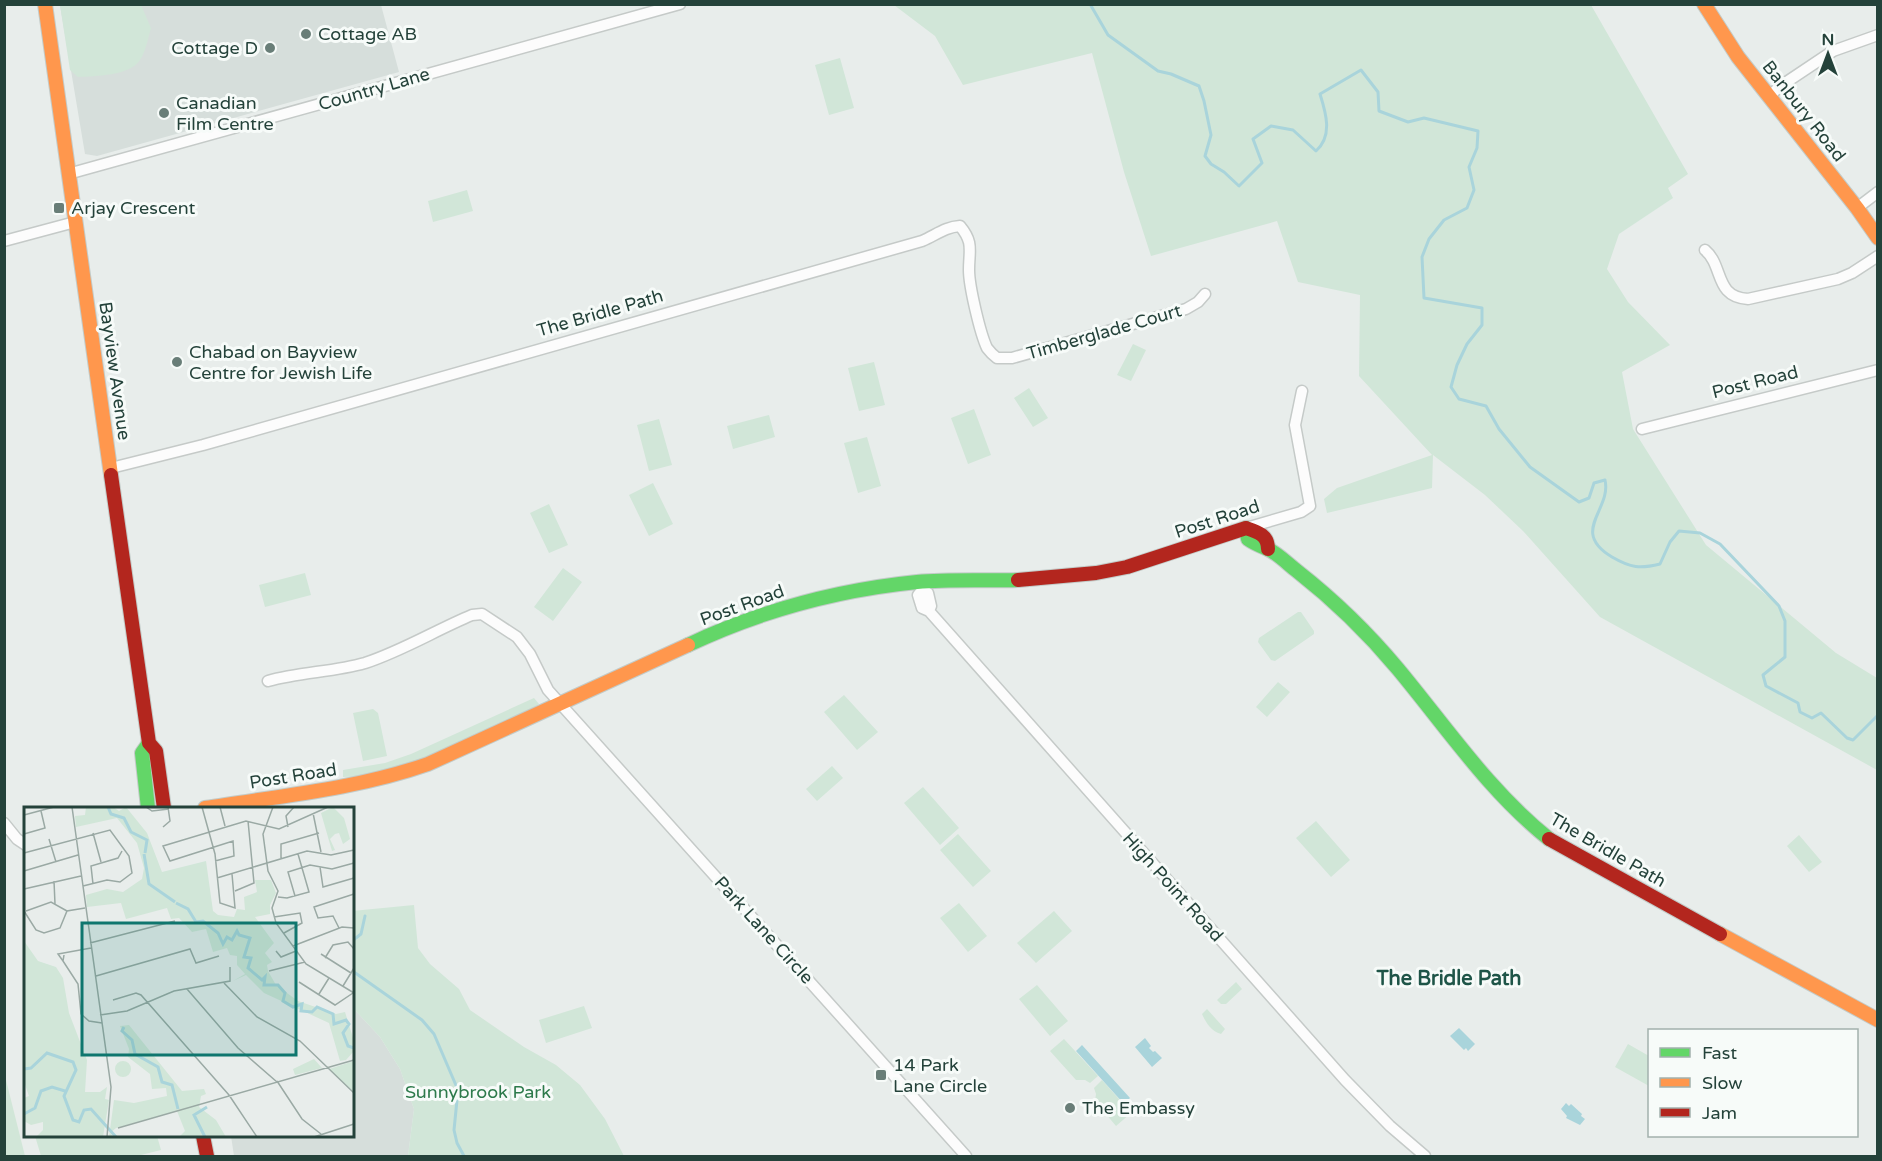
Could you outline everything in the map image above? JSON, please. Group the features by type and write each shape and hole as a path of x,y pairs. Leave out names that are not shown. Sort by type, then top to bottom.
{"street":[{"name":"Bayview Avenue","path":"45,4 149,743 156,751 164,807"},
{"name":"Country Lane","path":"68,174 680,4"},
{"name":"Banbury Road","path":"1704,4 1738,57 1878,238"},
{"path":"1770,96 1779,87 1833,51 1878,35"},
{"path":"1857,208 1878,192"},
{"path":"4,241 75,222"},
{"name":"The Bridle Path","path":"111,468 202,445 922,241 938,235 946,227 960,226 968,236 971,249 969,271 973,297 988,348 997,358"},
{"path":"1705,250 1715,262 1718,275 1729,293 1748,299 1838,279 1878,256"},
{"name":"Timberglade Court","path":"997,358 1012,358 1186,309 1198,302 1205,294"},
{"name":"Post Road","path":"1642,429 1878,370"},
{"name":"Post Road","path":"211,807 394,776 428,764 728,626 804,602 849,592 1036,580 1096,573 1127,567 1301,512 1310,506 1295,425 1302,392"},
{"name":"The Bridle Path","path":"1246,528 1261,533 1268,543 1268,549 1339,605 1369,636 1502,798 1535,829 1556,844 1878,1020"},
{"name":"High Point Road","path":"921,586 918,595 922,608 929,611 1345,1080 1390,1126 1425,1156"},
{"name":"Park Lane Circle","path":"268,681 372,660 472,615 483,614 517,637 530,654 546,688 966,1156"},
{"name":"Bayview Avenue","path":"148,807 142,753 149,743"},
{"path":"4,823 17,839 24,843"},
{"path":"203,1137 207,1156"}],"shaded area":[{"name":"Canadian Film Centre","path":"60,5 381,5 399,72 97,156 85,154"},
{"path":"354,1009 380,1037 400,1069 414,1109 408,1156 234,1156 231,1137 354,1137"}],"green space":[{"path":"60,5 141,5 151,28 140,60 120,72 78,77 70,70"},
{"path":"894,5 1591,5 1688,174 1668,188 1673,198 1619,234 1607,269 1628,302 1670,345 1622,372 1633,429 1706,545 1836,653 1877,678 1877,770 1600,617 1523,531 1485,495 1433,455 1432,488 1327,513 1324,499 1337,488 1432,455 1359,376 1360,295 1298,282 1277,221 1151,256 1124,172 1092,53 963,85 935,36"},
{"path":"840,58 854,108 829,115 815,65"},
{"path":"467,190 473,211 433,222 428,201"},
{"path":"1133,344 1146,350 1131,381 1117,375"},
{"path":"874,362 885,405 859,411 848,368"},
{"path":"1029,388 1048,418 1033,427 1014,398"},
{"path":"974,409 991,455 968,464 951,418"},
{"path":"769,415 775,437 733,449 727,426"},
{"path":"659,419 672,465 649,471 637,425"},
{"path":"867,437 881,486 858,493 844,443"},
{"path":"653,483 673,524 649,536 629,495"},
{"path":"549,504 568,545 549,553 530,513"},
{"path":"563,568 582,582 553,621 534,607"},
{"path":"305,573 311,595 265,607 259,585"},
{"path":"1301,612 1314,634 1275,661 1271,660 1258,642 1259,638"},
{"path":"1278,682 1290,692 1267,717 1256,707"},
{"path":"844,695 878,732 857,750 824,712"},
{"path":"534,698 539,704 536,706 414,764 372,776 343,777 343,770 385,763 411,754"},
{"path":"373,709 378,713 387,756 363,761 353,713"},
{"path":"832,766 843,778 817,801 806,789"},
{"path":"923,787 959,828 940,845 904,803"},
{"path":"1316,821 1350,860 1331,877 1296,838"},
{"path":"958,834 991,871 973,887 940,850"},
{"path":"1799,835 1822,862 1809,872 1787,846"},
{"path":"959,903 987,936 968,952 940,918"},
{"name":"Sunnybrook Park","path":"414,905 418,948 430,964 459,989 470,1010 524,1047 556,1065 580,1085 605,1119 624,1156 408,1156 414,1109 400,1069 380,1037 354,1009 354,911"},
{"path":"1054,911 1072,931 1036,963 1017,943"},
{"path":"1236,982 1242,989 1226,1004 1221,1004 1217,1000"},
{"path":"1037,985 1068,1021 1050,1036 1019,999"},
{"path":"584,1006 592,1028 546,1043 539,1020"},
{"path":"1207,1009 1225,1029 1221,1034 1212,1029 1205,1020 1202,1014"},
{"path":"1064,1039 1098,1076 1090,1083 1085,1080 1076,1080 1050,1051"},
{"path":"1628,1044 1648,1055 1648,1085 1615,1067"},
{"path":"5,1076 25,1156 5,1156"},
{"path":"1102,1080 1127,1108 1134,1103 1138,1107 1116,1126 1095,1101 1094,1088"},
{"path":"35,1137 157,1137 161,1150 137,1156 41,1156"}],"water":[{"path":"1459,1028 1475,1044 1468,1051 1450,1036"},
{"path":"1145,1038 1151,1046 1149,1048 1162,1058 1152,1067 1135,1047"},
{"path":"1082,1045 1130,1098 1124,1104 1076,1051"},
{"path":"1566,1103 1569,1106 1571,1104 1582,1114 1581,1116 1585,1119 1580,1125 1566,1118 1567,1116 1561,1109"}],"waterway":[{"path":"1090,4 1108,35 1158,71 1199,86 1211,135 1205,156 1211,164 1239,186 1262,163 1253,139 1271,126 1293,130 1316,151 1325,138 1327,124 1320,94 1361,70 1378,92 1379,111 1408,122 1424,118 1478,131 1477,148 1469,167 1474,190 1467,208 1444,220 1429,239 1422,257 1424,298 1482,308 1482,325 1467,344 1457,365 1451,387 1459,399 1486,406 1499,429 1530,467 1579,502 1589,498 1594,483 1605,480 1606,491 1593,529 1594,538 1600,547 1612,557 1636,566 1647,567 1660,564 1670,542 1679,531 1700,533 1720,544 1779,606 1785,621 1785,657 1763,675 1766,686 1798,703 1800,712 1812,718 1821,713 1847,738 1853,740 1878,715"},
{"path":"354,939 361,934 365,916"},
{"path":"354,972 422,1020 434,1034 458,1090 454,1130 457,1143 464,1156"}],"traffic: fast":[{"path":"1246,528 1248,539 1279,556 1324,593 1363,630 1398,669 1488,780 1549,839"},
{"path":"688,645 771,612 858,590 930,581 1018,580"},
{"path":"148,807 142,753 149,743"}],"traffic: slow":[{"path":"45,4 111,475"},
{"path":"1704,4 1738,57 1878,238"},
{"path":"212,807 346,786 428,764 688,645"},
{"path":"1720,934 1878,1020"}],"traffic: jam":[{"path":"111,475 149,743 156,751 164,807"},
{"path":"1246,528 1264,537 1268,549"},
{"path":"1018,580 1096,573 1127,567 1246,528"},
{"path":"1549,839 1720,934"},
{"path":"203,1137 207,1156"}],"place":[{"name":"Cottage AB","path":"306,34"},
{"name":"Cottage D","path":"270,48"},
{"name":"Canadian Film Centre","path":"164,113"},
{"name":"Arjay Crescent","path":"59,208"},
{"name":"Chabad on Bayview Centre for Jewish Life","path":"177,362"},
{"name":"14 Park Lane Circle","path":"881,1075"},
{"name":"The Embassy","path":"1070,1108"}],"district":[{"name":"The Bridle Path","path":"1449,978"}]}
